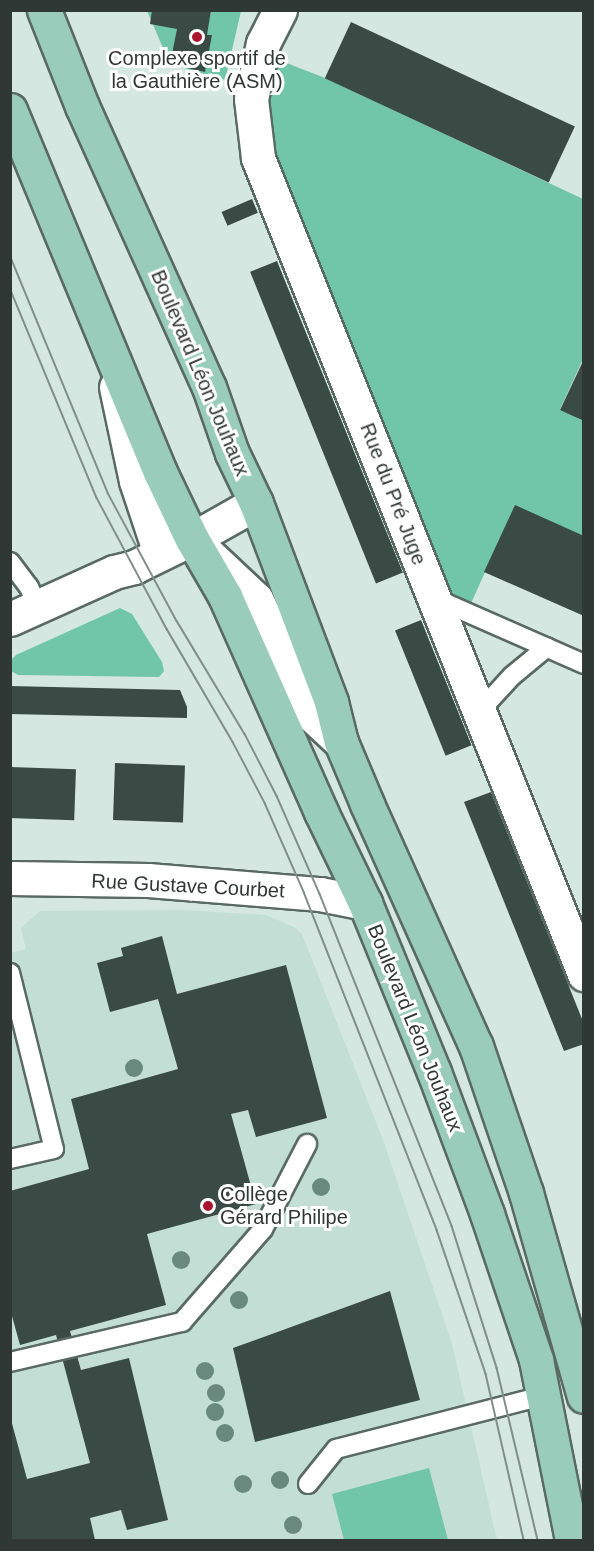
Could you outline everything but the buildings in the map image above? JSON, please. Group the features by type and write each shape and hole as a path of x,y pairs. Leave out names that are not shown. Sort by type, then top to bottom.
{"main road":[{"name":"Boulevard Léon Jouhaux","path":"44,10 82,106 209,387 232,453 256,503 331,702 341,742 477,1046 526,1193 584,1396"},
{"name":"Boulevard Léon Jouhaux","path":"10,110 108,350 192,539 225,596 321,812 365,903 434,1072 487,1214 536,1360 572,1540"}],"street":[{"name":"Rue du Pré Juge","path":"280,10 263,43 251,99 258,158 584,974"},
{"name":"Boulevard Léon Jouhaux","path":"108,350 136,481 160,553"},
{"path":"24,613 114,572 134,567 192,539 256,503"},
{"name":"Boulevard Léon Jouhaux","path":"192,539 256,599 314,717 341,742"},
{"name":"Rue Gustave Courbet","path":"10,878 148,880 320,894 365,903"}],"lane":[{"path":"10,562 29,587 24,613"},
{"path":"434,598 584,664"},
{"path":"478,713 512,676 547,648"},
{"path":"10,973 54,1149 10,1159"},
{"path":"10,1362 182,1322 263,1229 307,1144"},
{"path":"308,1484 336,1449 543,1396"}],"shaded area":[{"name":"Collège Gérard Philipe","path":"183,910 266,915 294,927 302,934 383,1140 452,1344 497,1540 11,1540 10,953 26,949 21,928 40,911"}],"green space":[{"name":"Complexe sportif de la Gauthière (ASM)","path":"147,11 241,11 225,80 170,64"},
{"path":"261,53 325,78 583,199 583,359 560,409 583,421 583,536 515,506 467,612 434,598 280,219"},
{"path":"120,608 132,614 162,662 164,671 159,677 18,675 11,671 11,660 16,655"},
{"path":"429,1468 448,1540 344,1540 332,1494"}],"tram line":[{"path":"10,255 108,493 177,621 245,734 277,796 320,894 452,1226 497,1368 538,1540"},
{"path":"10,288 97,498 167,629 233,742 265,803 304,892 437,1230 486,1374 524,1540"}],"place":[{"name":"Complexe sportif de la Gauthière (ASM)","path":"197,37"},
{"name":"Collège Gérard Philipe","path":"208,1206"}]}
